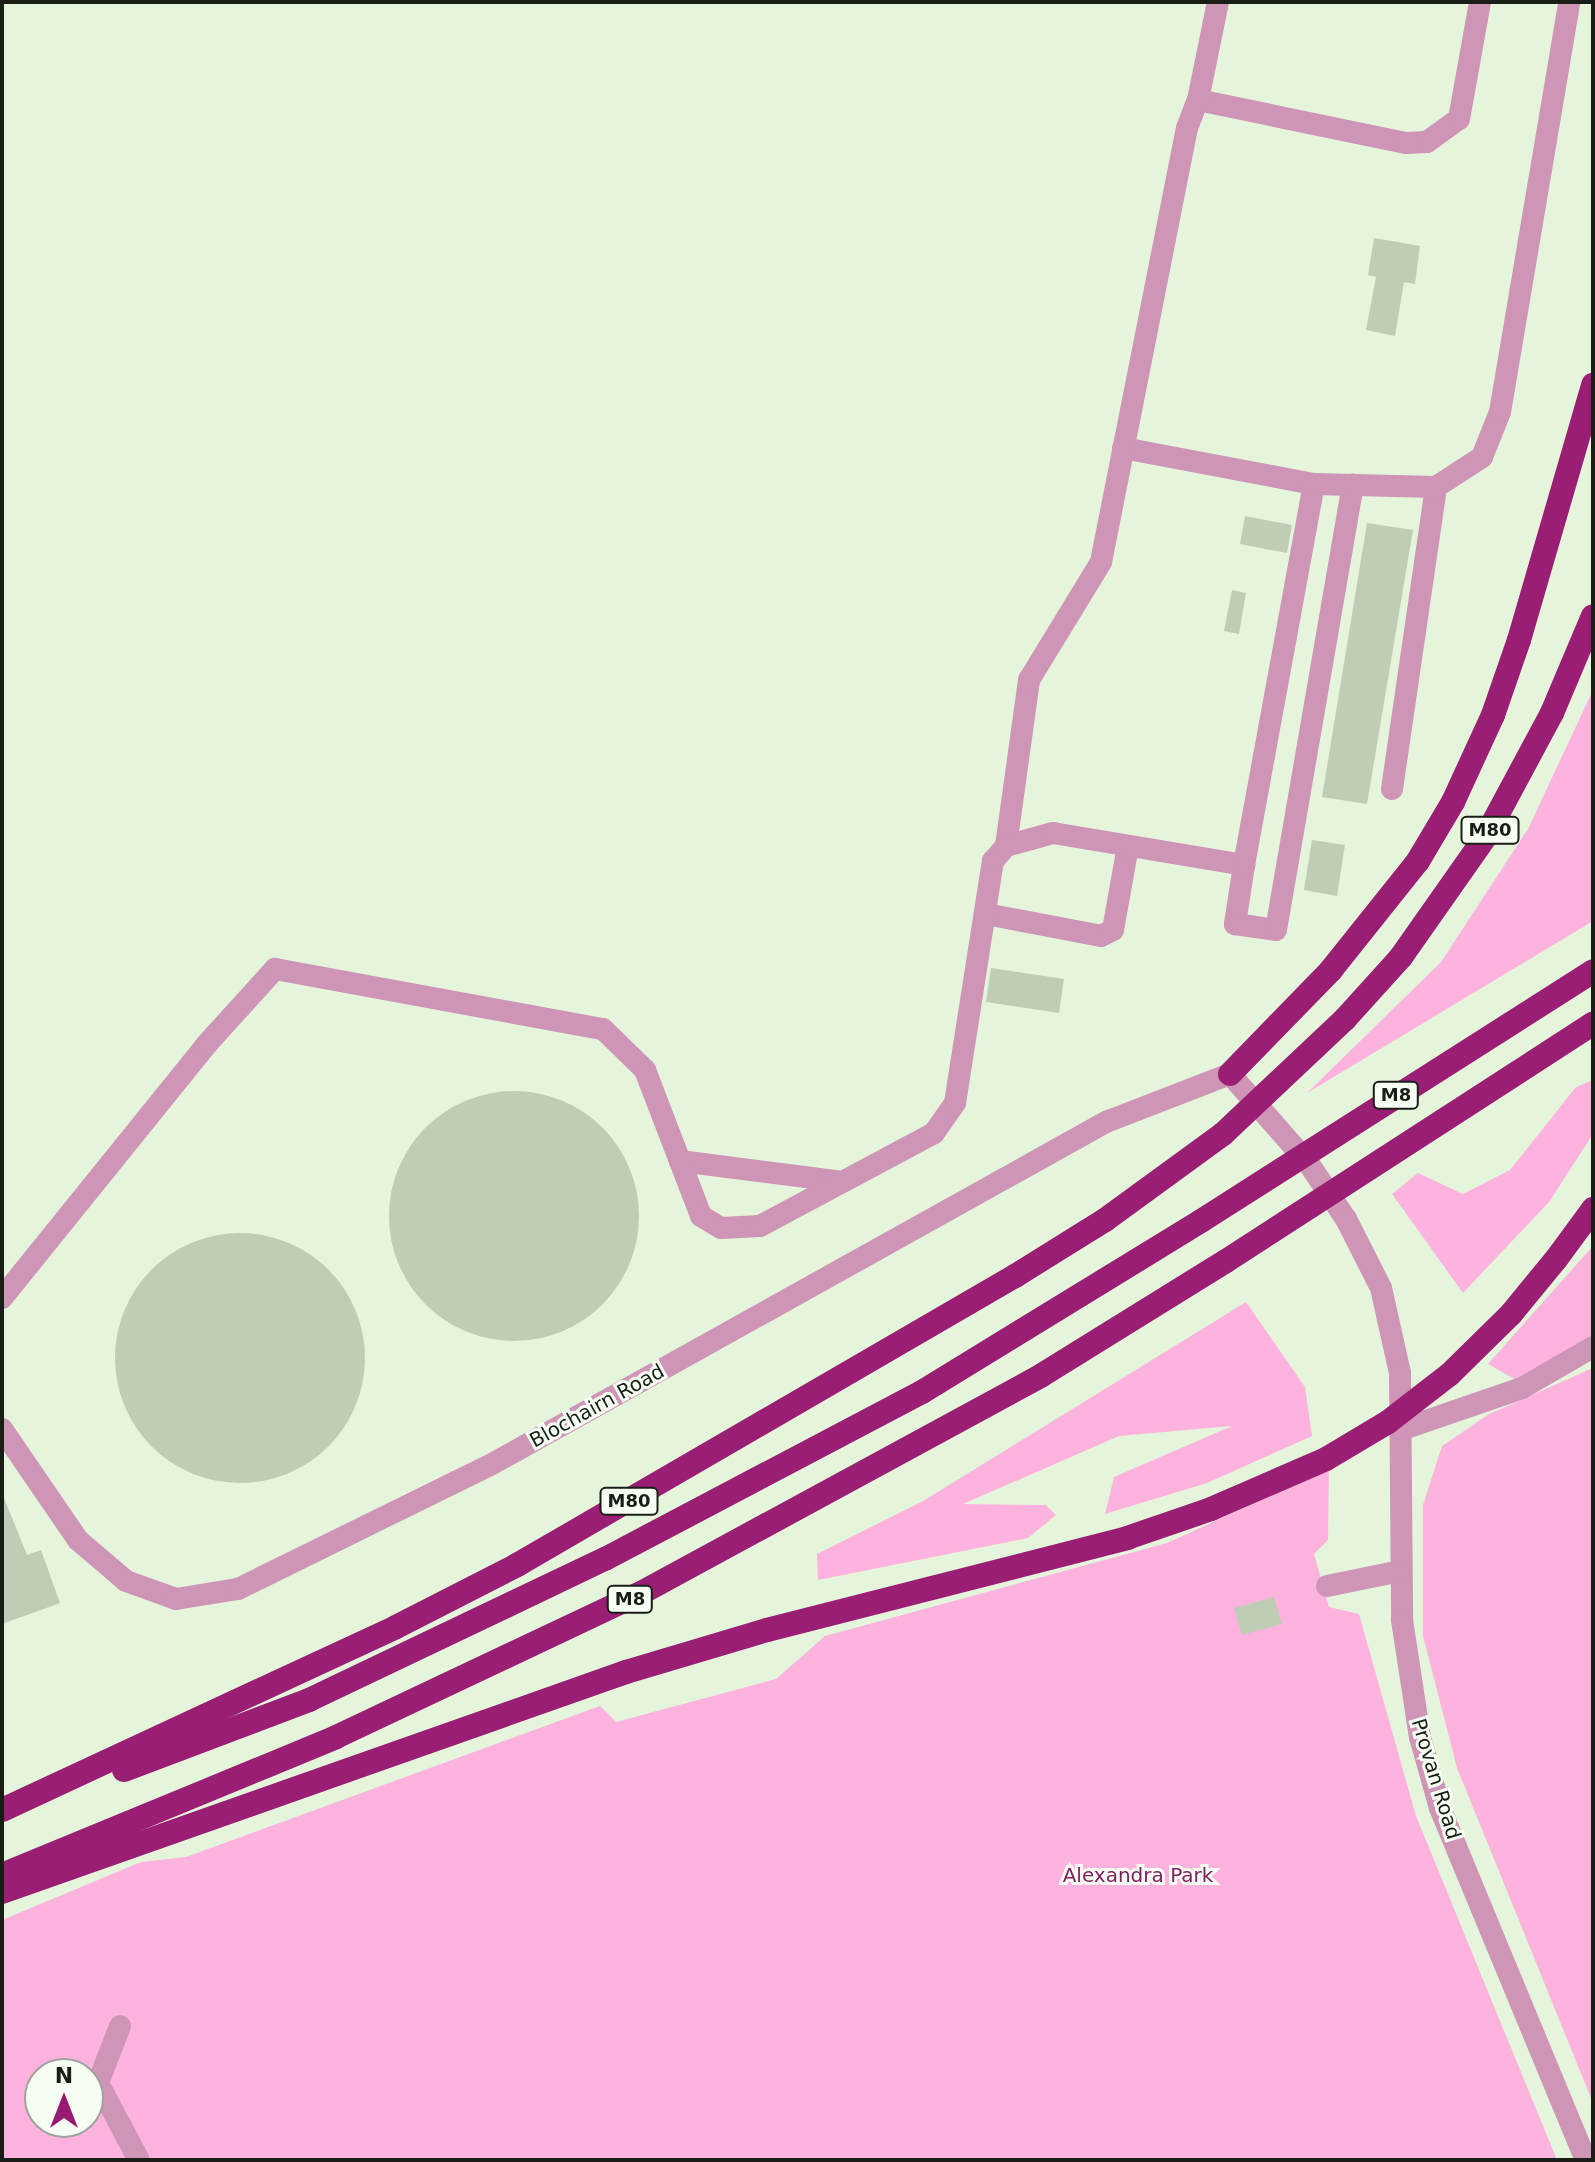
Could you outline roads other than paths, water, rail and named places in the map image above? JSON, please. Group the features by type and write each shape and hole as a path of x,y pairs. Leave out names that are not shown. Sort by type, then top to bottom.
{"highway":[{"path":"1230,1074 1340,959 1418,861 1453,802 1493,715 1519,640 1593,385"},
{"name":"M80","path":"2,1810 382,1634 517,1565 1015,1276 1105,1220 1223,1134 1345,1019 1401,957 1486,836 1552,713 1593,616"},
{"name":"M8","path":"2,1816 309,1700 525,1599 922,1392 1201,1221 1593,971"},
{"name":"M8","path":"2,1875 336,1737 641,1593 1003,1398 1226,1261 1593,1024"},
{"path":"2,1892 626,1672 767,1630 1127,1538 1211,1509 1326,1459 1388,1422 1450,1374 1511,1314 1593,1209"}],"street":[{"path":"2,1298 206,1045 275,969 603,1029 645,1070 701,1216 721,1228 760,1226 934,1133 955,1103 993,861 1006,846 1029,680 1101,562 1187,128 1198,100 1218,2"},
{"path":"1198,100 1406,143 1427,142 1459,119 1480,2"},
{"path":"1123,448 1314,484 1353,485 1436,487 1482,457 1500,412 1569,2"},
{"path":"1314,484 1235,924 1276,930 1353,485"},
{"path":"1392,789 1436,487"},
{"path":"1006,846 1053,833 1244,865"},
{"path":"986,914 1101,936 1113,930 1128,846"},
{"name":"Provan Road","path":"1230,1074 1309,1164 1346,1219 1381,1288 1400,1373 1403,1429 1400,1571 1409,1686 1440,1808 1586,2160"},
{"name":"Blochairn Road","path":"2,1429 78,1540 126,1581 176,1599 238,1589 492,1464 1106,1122 1230,1074"},
{"path":"680,1161 843,1182"},
{"path":"1403,1429 1522,1388 1593,1347"},
{"path":"1327,1586 1400,1571"},
{"path":"120,2026 98,2083 139,2160"}],"park label":[{"name":"Alexandra Park","path":"1138,1875"}]}
